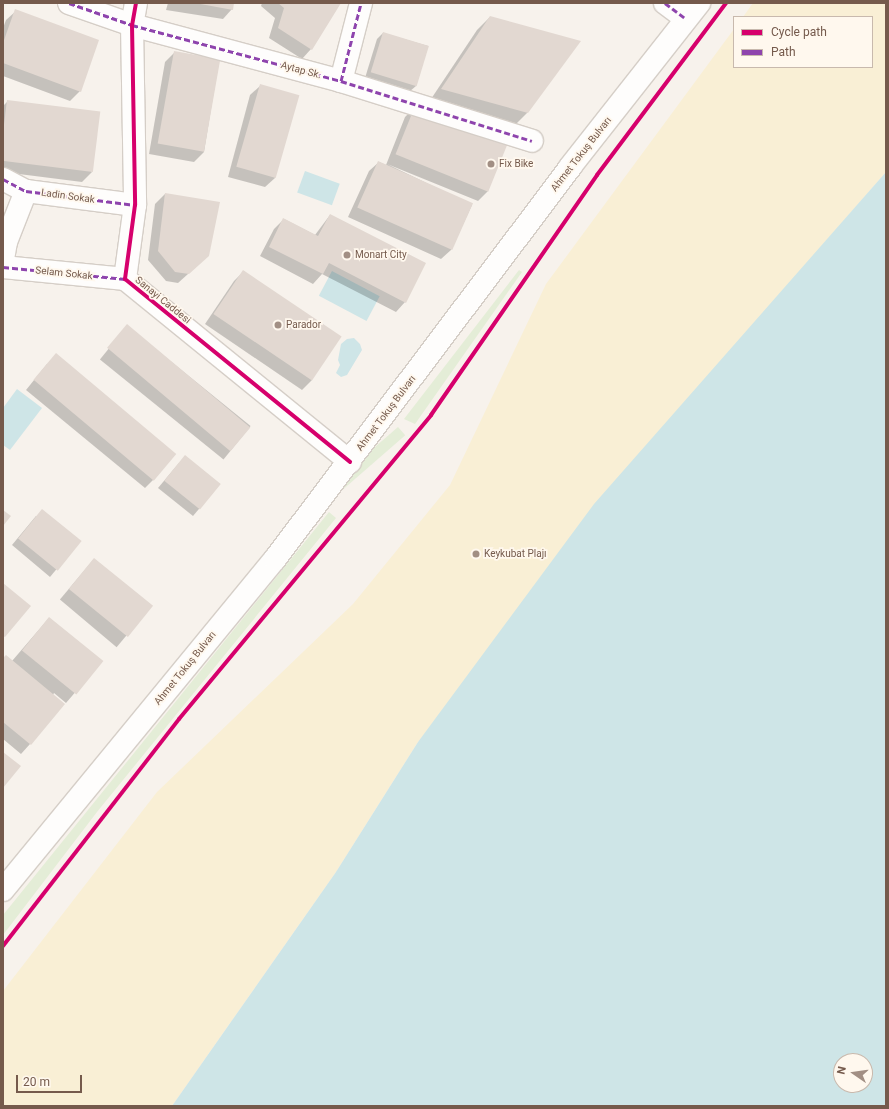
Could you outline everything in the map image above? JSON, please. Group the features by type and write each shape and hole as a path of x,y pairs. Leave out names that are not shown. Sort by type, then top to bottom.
{"street":[{"name":"Aytap Sk.","path":"69,3 132,25 341,81 532,140"},
{"name":"Sanayi Caddesi","path":"136,3 132,25 135,205 124,279 350,462"},
{"path":"341,81 361,3"},
{"path":"665,3 692,11"},
{"name":"Ahmet Tokuş Bulvarı","path":"3,890 270,565 350,462 570,167 692,11"},
{"name":"Ladin Sokak","path":"3,179 26,191 135,205"},
{"path":"3,259 6,242 26,191"},
{"name":"Selam Sokak","path":"3,266 124,279"}],"green space":[{"path":"519,270 522,272 415,424 404,419"},
{"path":"398,427 405,435 332,499 325,491"},
{"path":"329,512 336,518 97,812 3,935 3,915"}],"sand":[{"name":"Keykubat Plajı","path":"753,3 886,3 886,172 714,370 418,742 336,872 172,1106 3,1106 3,991 157,792 353,604 450,485 546,284 733,30 733,68 873,68 873,16 744,16"}],"water":[{"path":"305,171 340,184 332,205 297,193"},
{"path":"886,172 886,1106 172,1106 336,872 418,742 594,504"},
{"path":"332,271 380,296 367,321 319,296"},
{"path":"354,338 360,344 362,350 347,375 341,377 336,373 340,365 338,360 341,344 347,339"},
{"path":"17,389 42,408 10,450 3,445 3,408"}],"building":[{"path":"195,3 234,3 233,10"},
{"path":"278,3 341,3 312,50 278,28 284,8"},
{"path":"15,9 99,40 81,92 3,63 3,43"},
{"path":"490,16 581,41 528,113 441,89"},
{"path":"383,32 429,46 417,86 371,72"},
{"path":"174,51 220,59 204,152 158,144"},
{"path":"260,84 299,95 276,178 236,167"},
{"path":"7,100 100,111 93,172 3,161 3,133"},
{"path":"415,106 508,143 488,192 396,154"},
{"path":"378,161 473,203 452,250 357,208"},
{"path":"165,193 220,202 209,256 189,274 175,272 158,251"},
{"name":"Monart City","path":"330,214 426,263 406,303 329,263 323,274 269,247 283,218 318,236"},
{"name":"Parador","path":"243,270 342,337 312,380 213,314"},
{"path":"127,324 250,427 230,451 107,348"},
{"path":"56,353 176,454 154,481 34,380"},
{"path":"185,455 221,484 200,510 164,481"},
{"path":"42,509 82,541 58,571 18,539"},
{"path":"3,510 11,516 3,526"},
{"path":"94,558 153,606 128,637 69,589"},
{"path":"3,583 31,606 5,637 3,636"},
{"path":"49,617 103,661 76,694 22,650"},
{"path":"6,655 65,704 31,745 3,722 3,658"},
{"path":"3,752 21,766 3,788"}],"marked path":[{"path":"69,3 132,25 341,81 532,141"},
{"path":"341,81 361,3"},
{"path":"665,3 686,19"},
{"path":"3,179 26,191 135,205"},
{"path":"3,267 125,279"}],"cycle path":[{"path":"136,3 132,25 135,205 125,279 350,462"},
{"path":"3,946 179,719 431,415 597,175 726,3"}],"place":[{"name":"Fix Bike","path":"491,164"},
{"name":"Monart City","path":"347,255"},
{"name":"Parador","path":"278,325"},
{"name":"Keykubat Plajı","path":"476,554"}]}
